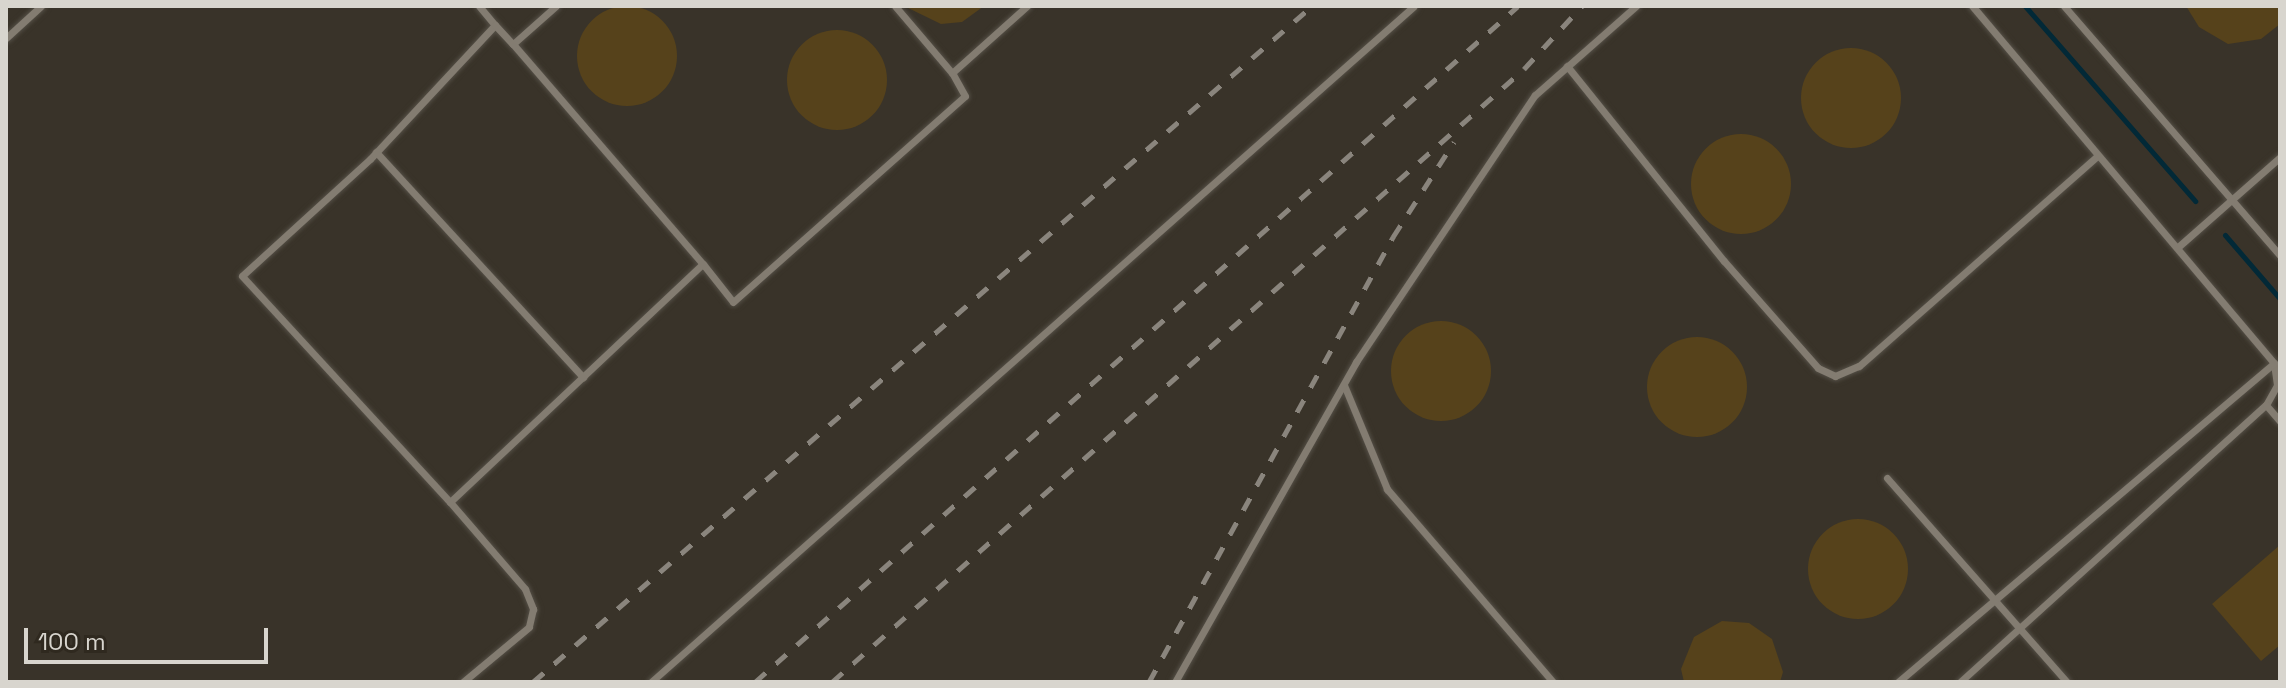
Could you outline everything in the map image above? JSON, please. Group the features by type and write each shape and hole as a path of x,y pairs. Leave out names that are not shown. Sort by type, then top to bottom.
{"lane":[{"path":"6,38 41,6"},
{"path":"479,6 733,302 965,96 952,73 895,6"},
{"path":"513,44 556,6"},
{"path":"952,73 1027,6"},
{"path":"651,682 1414,6"},
{"path":"1175,682 1344,385 1535,95 1636,6"},
{"path":"1960,682 2266,405 2277,385 2274,363 1972,6"},
{"path":"2064,6 2280,255"},
{"path":"463,682 529,627 533,609 525,589 450,502 242,276 376,152 495,25"},
{"path":"1567,66 1724,261 1818,368 1835,376 1859,366 2097,156"},
{"path":"376,152 583,377"},
{"path":"2178,247 2280,157"},
{"path":"450,502 703,264"},
{"path":"1898,682 2274,363"},
{"path":"1344,385 1387,489 1553,682"},
{"path":"2266,405 2280,421"},
{"path":"1887,478 2067,682"}],"building":[{"path":"627,6 655,14 669,28 677,56 669,84 655,98 627,106 599,98 585,84 577,56 585,28 599,14"},
{"path":"904,6 984,6 962,22 941,24"},
{"path":"2186,6 2280,6 2280,24 2261,39 2228,44 2199,27"},
{"path":"837,30 856,34 872,45 883,61 887,80 883,99 872,115 856,126 837,130 818,126 802,115 791,99 787,80 791,61 802,45 818,34"},
{"path":"1851,48 1870,52 1886,63 1897,79 1901,98 1897,117 1886,133 1870,144 1851,148 1832,144 1816,133 1805,117 1801,98 1805,79 1816,63 1832,52"},
{"path":"1741,134 1760,138 1776,149 1787,165 1791,184 1787,203 1776,219 1760,230 1741,234 1722,230 1706,219 1695,203 1691,184 1695,165 1706,149 1722,138"},
{"path":"1441,321 1460,325 1476,336 1487,352 1491,371 1487,390 1476,406 1460,417 1441,421 1422,417 1406,406 1395,390 1391,371 1395,352 1406,336 1422,325"},
{"path":"1697,337 1716,341 1732,352 1743,368 1747,387 1743,406 1732,422 1716,433 1697,437 1678,433 1662,422 1651,406 1647,387 1651,368 1662,352 1678,341"},
{"path":"1858,519 1877,523 1893,534 1904,550 1908,569 1904,588 1893,604 1877,615 1858,619 1839,615 1823,604 1812,588 1808,569 1812,550 1823,534 1839,523"},
{"path":"2280,545 2280,645 2261,661 2212,604"},
{"path":"1722,621 1749,623 1772,639 1783,672 1780,682 1684,682 1681,669 1694,637"}],"waterway":[{"path":"2025,6 2195,201"},
{"path":"2225,235 2280,299"}],"railway":[{"path":"533,682 1312,6"},
{"path":"755,682 1518,6"},
{"path":"832,682 1524,69 1582,6"},
{"path":"1149,682 1393,237 1454,142"}]}
